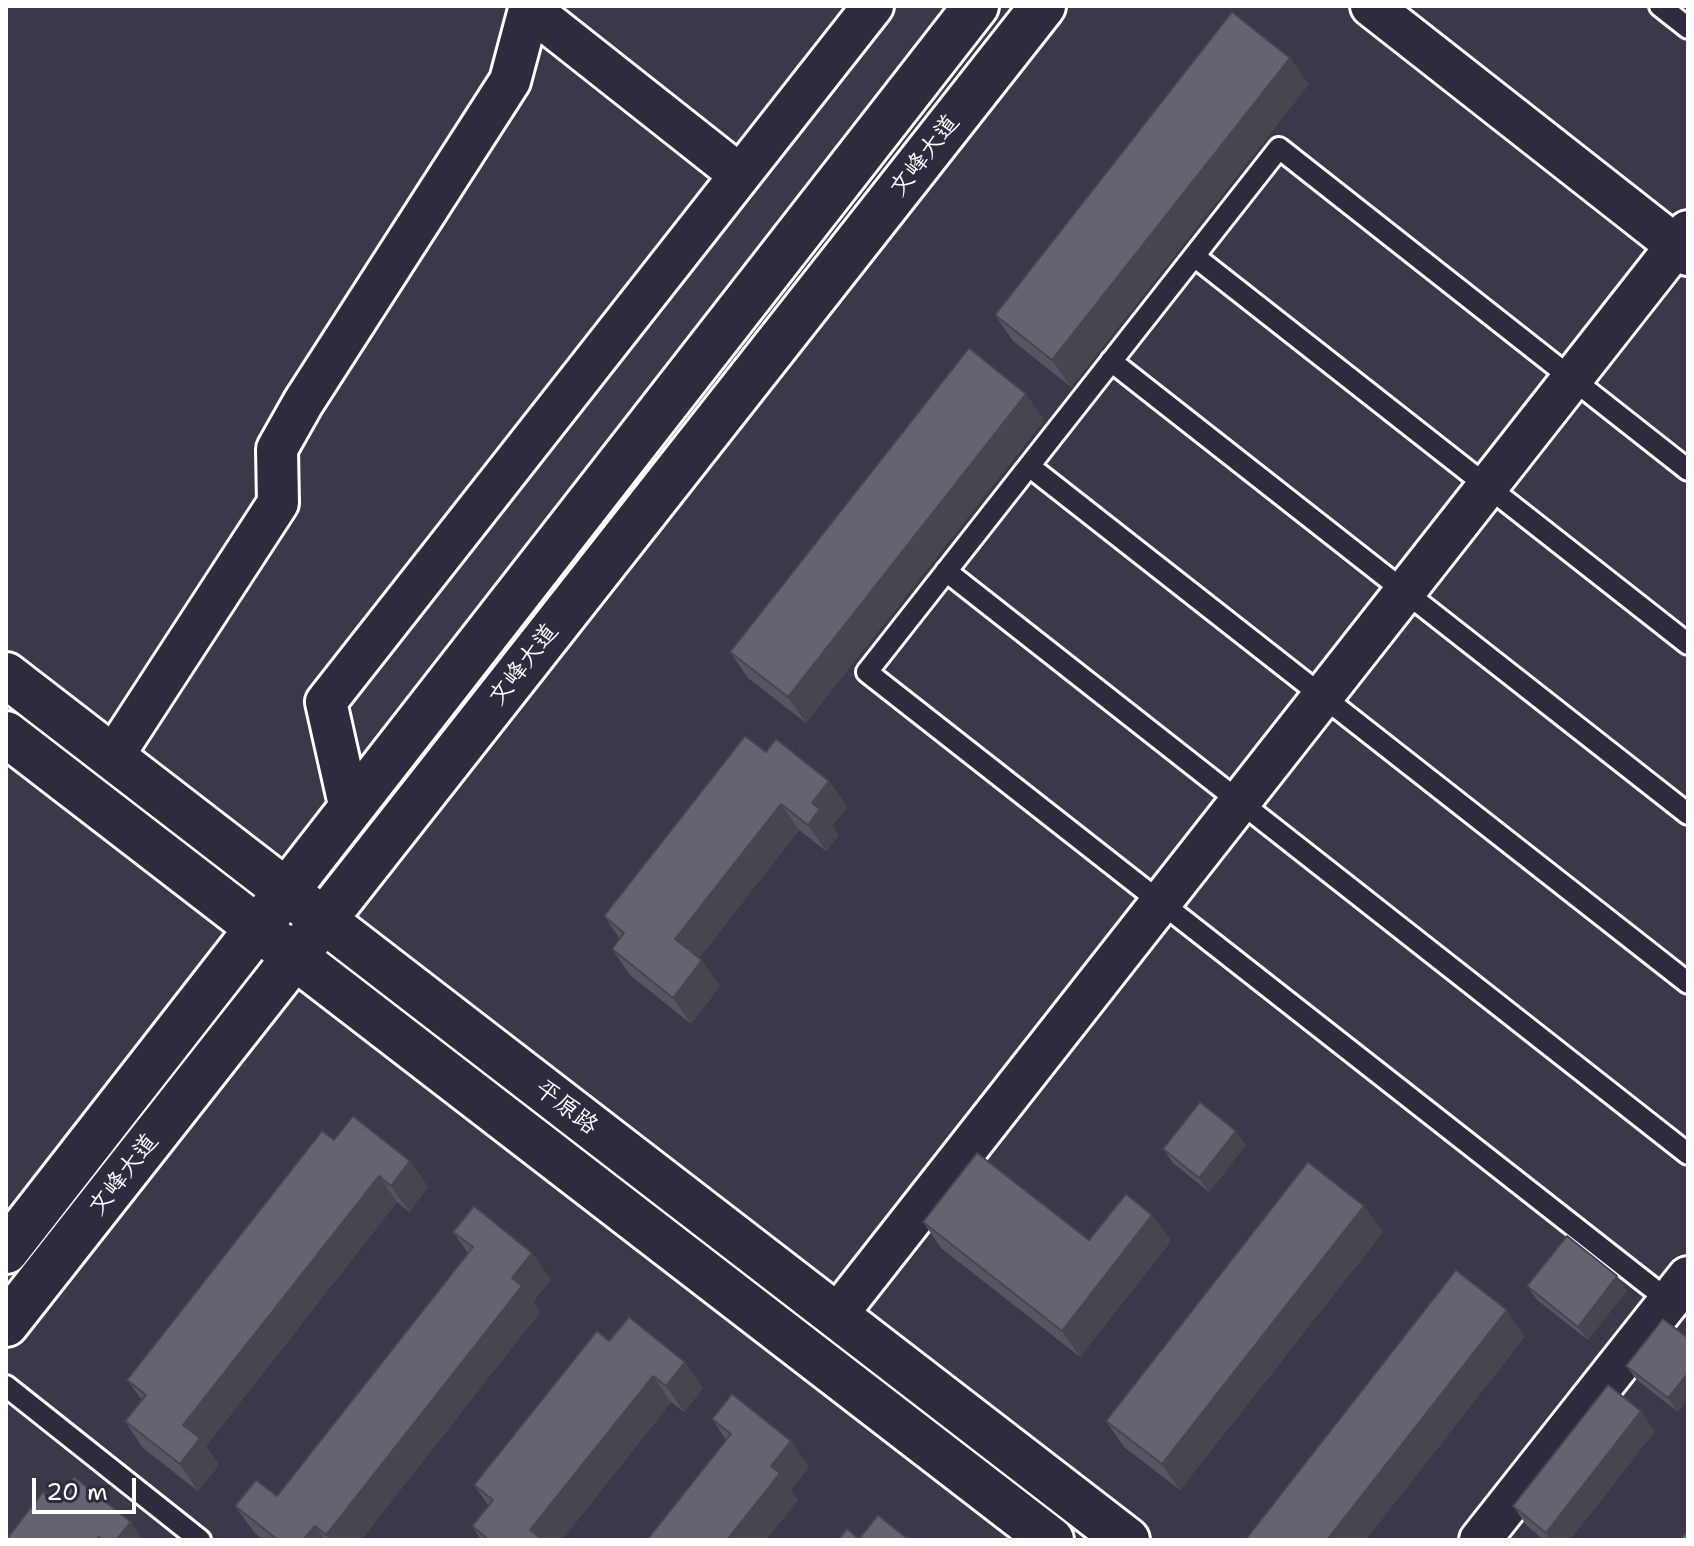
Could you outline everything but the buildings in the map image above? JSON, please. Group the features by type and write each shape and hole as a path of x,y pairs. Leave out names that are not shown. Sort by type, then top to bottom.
{"main road":[{"name":"文峰大道","path":"6,1251 976,6"},
{"name":"文峰大道","path":"6,1324 1043,6"},
{"name":"平原路","path":"6,675 1127,1540"},
{"name":"平原路","path":"6,734 1051,1540"}],"street":[{"path":"350,809 326,702 873,6"},
{"path":"836,1316 1572,379 1684,244 1371,6"},
{"path":"112,758 262,533 278,503 277,449 303,403 510,81 530,7 740,175"},
{"path":"1480,1540 1678,1289"}],"lane":[{"path":"1660,6 1688,28"},
{"path":"1678,1289 867,672 1279,148 1688,470"},
{"path":"1194,256 1688,644"},
{"path":"1111,361 1688,814"},
{"path":"1029,466 1688,983"},
{"path":"946,571 1688,1154"},
{"path":"6,1386 200,1540"}]}
